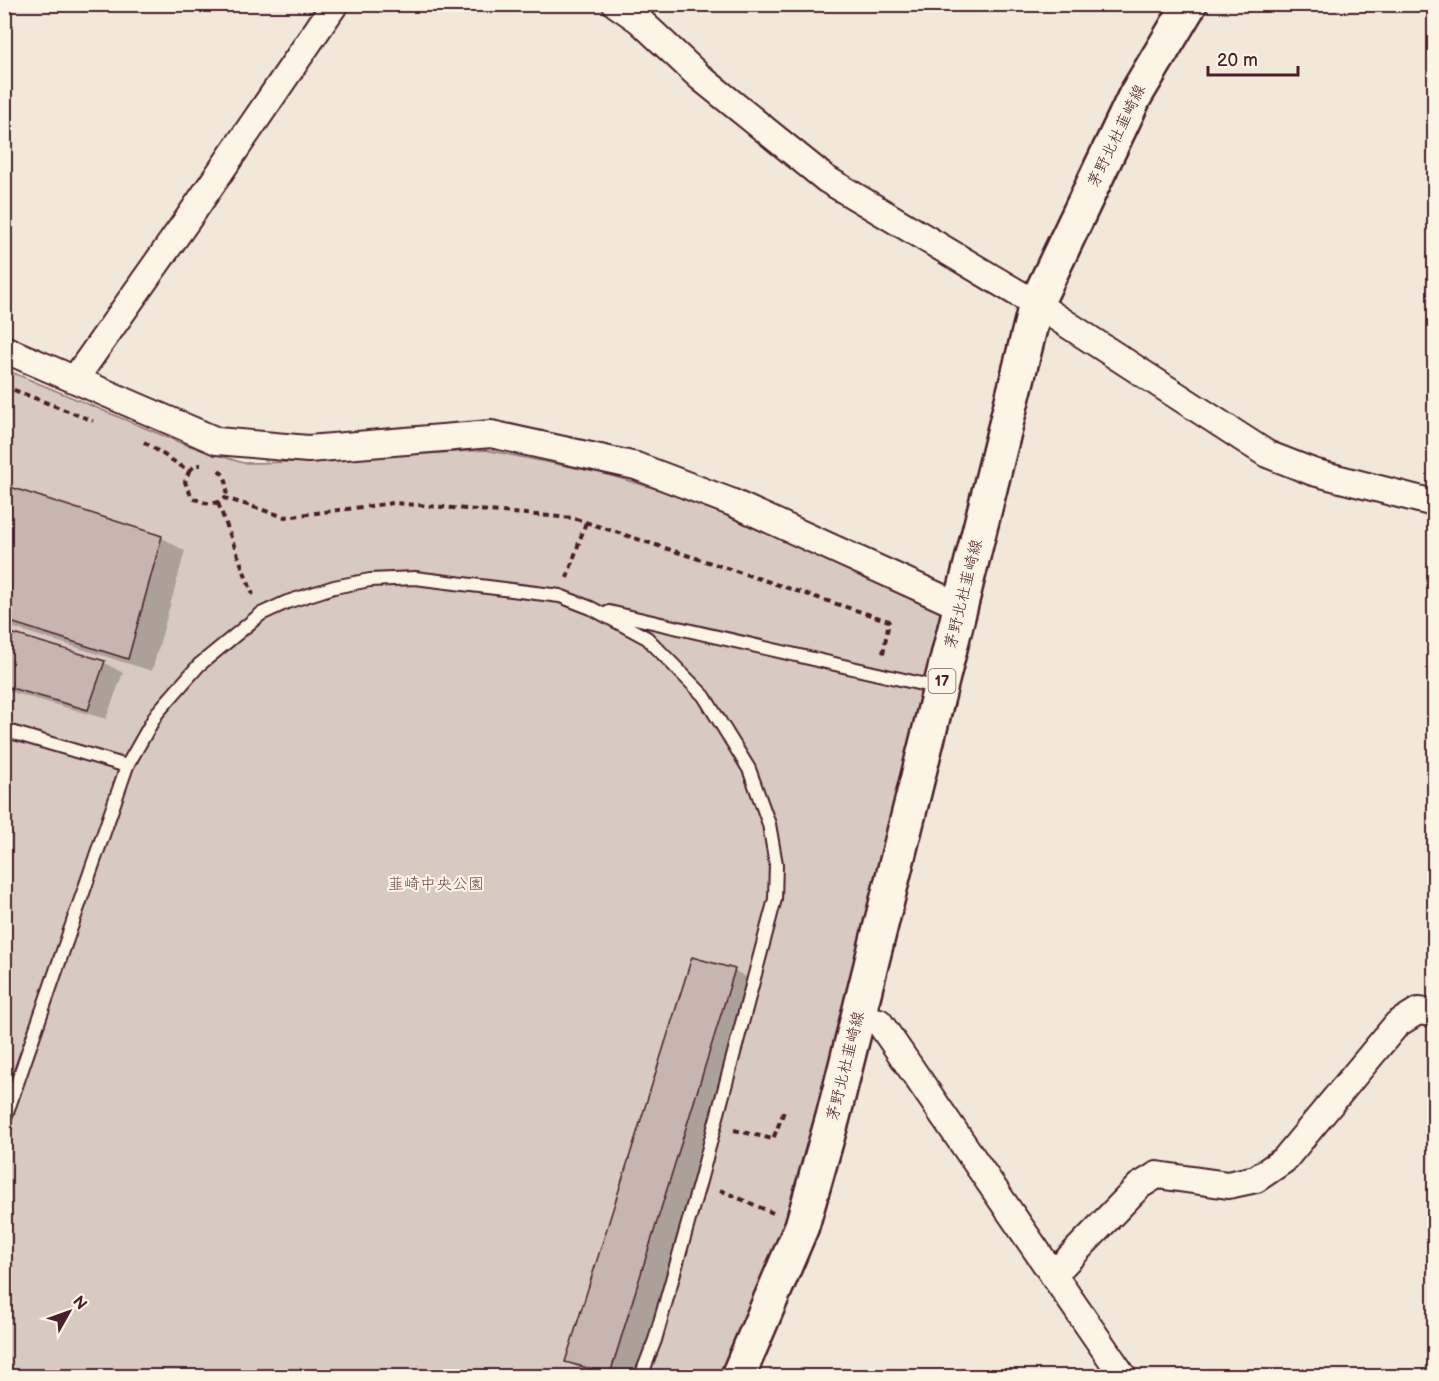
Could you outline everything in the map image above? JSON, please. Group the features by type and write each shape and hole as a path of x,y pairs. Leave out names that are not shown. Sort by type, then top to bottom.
{"main road":[{"name":"茅野北杜韮崎線","path":"738,1377 802,1226 833,1117 1036,304 1135,96 1190,4"}],"street":[{"path":"75,379 190,216 334,4"},
{"path":"616,4 645,12 701,78 826,179 1036,304 1267,454 1313,472 1434,503"},
{"path":"4,349 217,441 308,449 491,434 636,466 731,502 960,606"},
{"path":"1053,1275 1139,1186 1157,1175 1228,1185 1256,1179 1284,1160 1397,1024 1418,1011 1434,1013"},
{"path":"858,1017 879,1022 1124,1377"}],"lane":[{"path":"4,1121 127,766 157,713 199,665 261,614 287,602 334,587 370,580 415,578 560,596 591,608 647,638 704,696 750,769 770,824 776,864 775,899 700,1181 655,1340 642,1377"},
{"path":"591,608 941,688"},
{"path":"4,730 127,766"}],"path":[{"path":"4,386 98,423"},
{"path":"140,439 189,471"},
{"path":"208,464 196,465 189,471 185,482 192,498 208,504 218,503 225,498 228,490 226,480 220,470 214,467"},
{"path":"225,498 285,516 393,503 573,518 889,621 880,674"},
{"path":"218,503 261,614"},
{"path":"560,596 586,522"},
{"path":"715,1125 773,1139 785,1109"},
{"path":"700,1181 802,1226"}],"green space":[{"name":"韮崎中央公園","path":"4,369 181,443 243,463 296,462 486,450 601,473 657,489 731,517 944,614 799,1206 725,1376 5,1376"},
{"path":"1221,1370 1289,1372 1293,1376 1215,1376"}],"building":[{"path":"4,485 162,536 128,659 4,620"},
{"path":"4,631 105,661 88,710 4,686"},
{"path":"692,957 735,969 610,1374 565,1362"}]}
